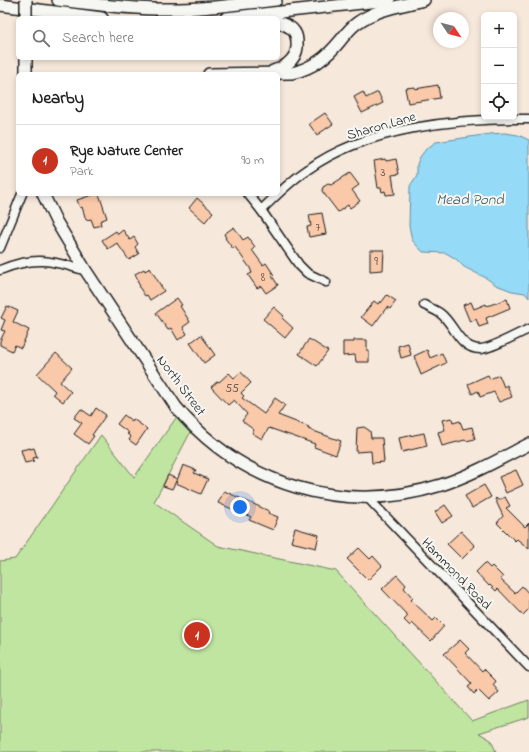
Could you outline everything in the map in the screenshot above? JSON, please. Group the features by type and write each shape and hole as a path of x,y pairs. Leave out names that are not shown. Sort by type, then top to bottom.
{"main road":[{"path":"26,0 26,16"},
{"path":"58,0 115,7 151,9 180,9 276,0"},
{"path":"180,9 228,0"},
{"path":"244,16 389,0"},
{"path":"280,74 292,73 310,67 326,56 348,31 363,19 384,10 424,0"},
{"path":"0,5 86,16"},
{"path":"272,72 293,59 298,43 293,29 280,23"},
{"path":"26,60 26,72"},
{"name":"North Street","path":"44,196 56,221 86,271 176,407 191,424 213,444 246,466 279,482 315,492 342,496 386,497 440,485 477,471 529,444"}],"street":[{"name":"Sharon Lane","path":"280,193 307,170 335,153 366,141 405,130 430,126 472,121 529,119"},
{"path":"0,248 21,196"},
{"path":"250,196 299,265 307,273 326,282"},
{"name":"Sharon Lane","path":"261,210 277,196"},
{"path":"0,270 28,262 42,260 68,265 86,271"},
{"path":"424,306 440,313 467,346 473,348 481,349 489,347 529,329"},
{"name":"Hammond Road","path":"367,497 529,667"}],"green space":[{"path":"176,418 190,433 154,502 218,546 336,571 472,721 529,700 529,717 479,733 491,740 496,752 0,752 0,561 15,559 101,435 134,477"}],"water":[{"name":"Mead Pond","path":"505,133 518,135 529,140 529,298 525,293 512,291 496,285 464,267 456,259 446,253 423,252 412,240 409,226 410,186 417,175 417,164 420,157 426,149 436,142"}],"building":[{"path":"438,85 440,98 408,103 405,88 415,87 415,89"},
{"path":"363,92 366,98 378,92 383,103 362,113 354,97"},
{"path":"325,113 333,124 317,135 309,124"},
{"path":"385,159 386,161 396,159 399,174 392,175 395,194 386,195 385,191 382,192 381,188 378,188 374,161"},
{"path":"350,173 359,185 352,190 360,201 350,208 348,205 338,212 322,191 323,187 328,184 331,185"},
{"path":"89,196 100,196 107,218 100,221 101,225 94,227 91,219 86,220 82,207 80,208 77,200"},
{"path":"197,198 213,212 205,222 189,208"},
{"path":"322,213 326,234 309,237 307,227 311,226 309,215"},
{"path":"234,227 243,240 248,237 255,247 252,250 263,265 266,263 274,275 272,276 278,285 266,293 261,286 257,288 248,275 252,273 250,268 235,247 233,249 225,238 224,234"},
{"path":"123,230 130,240 134,237 138,244 135,247 139,254 129,260 117,243 108,249 102,240 116,231 118,234"},
{"path":"370,250 384,250 383,270 370,271"},
{"path":"150,268 164,291 150,300 147,295 145,296 139,287 140,286 135,274 144,269 145,271"},
{"path":"387,295 396,301 390,309 387,307 373,326 361,317 374,301 378,304 380,301 381,303"},
{"path":"177,298 190,322 183,327 187,334 178,340 171,328 168,330 156,313"},
{"path":"507,299 510,308 486,318 488,324 479,327 476,319 470,322 463,305 471,302 474,309 486,304 487,306"},
{"path":"7,306 18,311 13,322 29,330 21,348 15,345 12,351 0,345 0,341 5,331 1,330 5,320 1,318"},
{"path":"274,307 284,316 282,318 293,328 285,338 263,319"},
{"path":"201,335 215,355 204,363 190,343"},
{"path":"309,339 328,351 317,366 299,354"},
{"path":"354,340 367,340 369,362 356,362 355,355 343,356 343,342 354,342"},
{"path":"408,343 411,355 401,358 398,346"},
{"path":"427,350 430,358 442,353 446,363 421,375 414,356"},
{"path":"56,353 72,368 60,382 71,392 63,402 53,394 55,391 37,374"},
{"path":"241,372 251,383 241,393 244,396 242,398 264,414 275,398 285,405 278,415 309,427 308,429 341,441 336,455 314,447 315,444 269,428 262,439 252,433 254,430 242,421 247,414 234,400 228,405 211,387 229,373 234,378"},
{"path":"488,375 490,379 499,375 504,387 507,385 512,397 499,402 494,392 480,397 478,391 472,394 468,384"},
{"path":"96,408 106,415 92,435 94,436 88,444 74,434 82,423 74,418 81,409 91,416"},
{"path":"124,415 132,421 133,419 147,429 136,445 129,440 131,437 127,434 129,433 117,424"},
{"path":"452,418 453,423 460,421 463,429 472,427 475,439 442,446 438,432 445,430 442,420"},
{"path":"364,427 370,431 371,438 382,438 384,462 372,463 371,451 356,452 357,428"},
{"path":"424,433 427,446 402,452 399,438"},
{"path":"34,448 37,457 33,458 34,461 25,463 21,450"},
{"path":"183,465 196,470 194,473 208,479 201,494 176,483"},
{"path":"516,470 523,485 506,493 499,477"},
{"path":"168,475 177,479 172,489 163,486"},
{"path":"484,485 491,497 472,508 465,496"},
{"path":"224,491 269,511 268,513 278,517 273,530 249,520 251,517 218,503"},
{"path":"505,497 510,506 506,508 525,527 529,523 529,549 517,539 515,541 497,523 503,516 495,499 496,498 498,500"},
{"path":"445,505 453,516 442,523 435,512"},
{"path":"295,528 319,535 316,548 291,542"},
{"path":"461,531 475,546 462,559 447,544"},
{"path":"359,548 370,559 373,556 382,566 368,580 347,559"},
{"path":"485,563 490,568 492,566 503,577 500,579 515,593 522,586 529,594 529,609 523,615 498,589 496,591 490,585 489,586 476,572"},
{"path":"397,575 406,585 404,588 413,598 411,600 433,621 436,618 444,626 431,641 412,623 410,626 404,620 408,616 382,589"},
{"path":"460,640 469,649 465,653 482,671 484,669 496,681 493,685 499,692 489,701 478,690 474,694 468,687 472,684 444,654"}],"place":[{"name":"Rye Nature Center","path":"197,635"}]}
